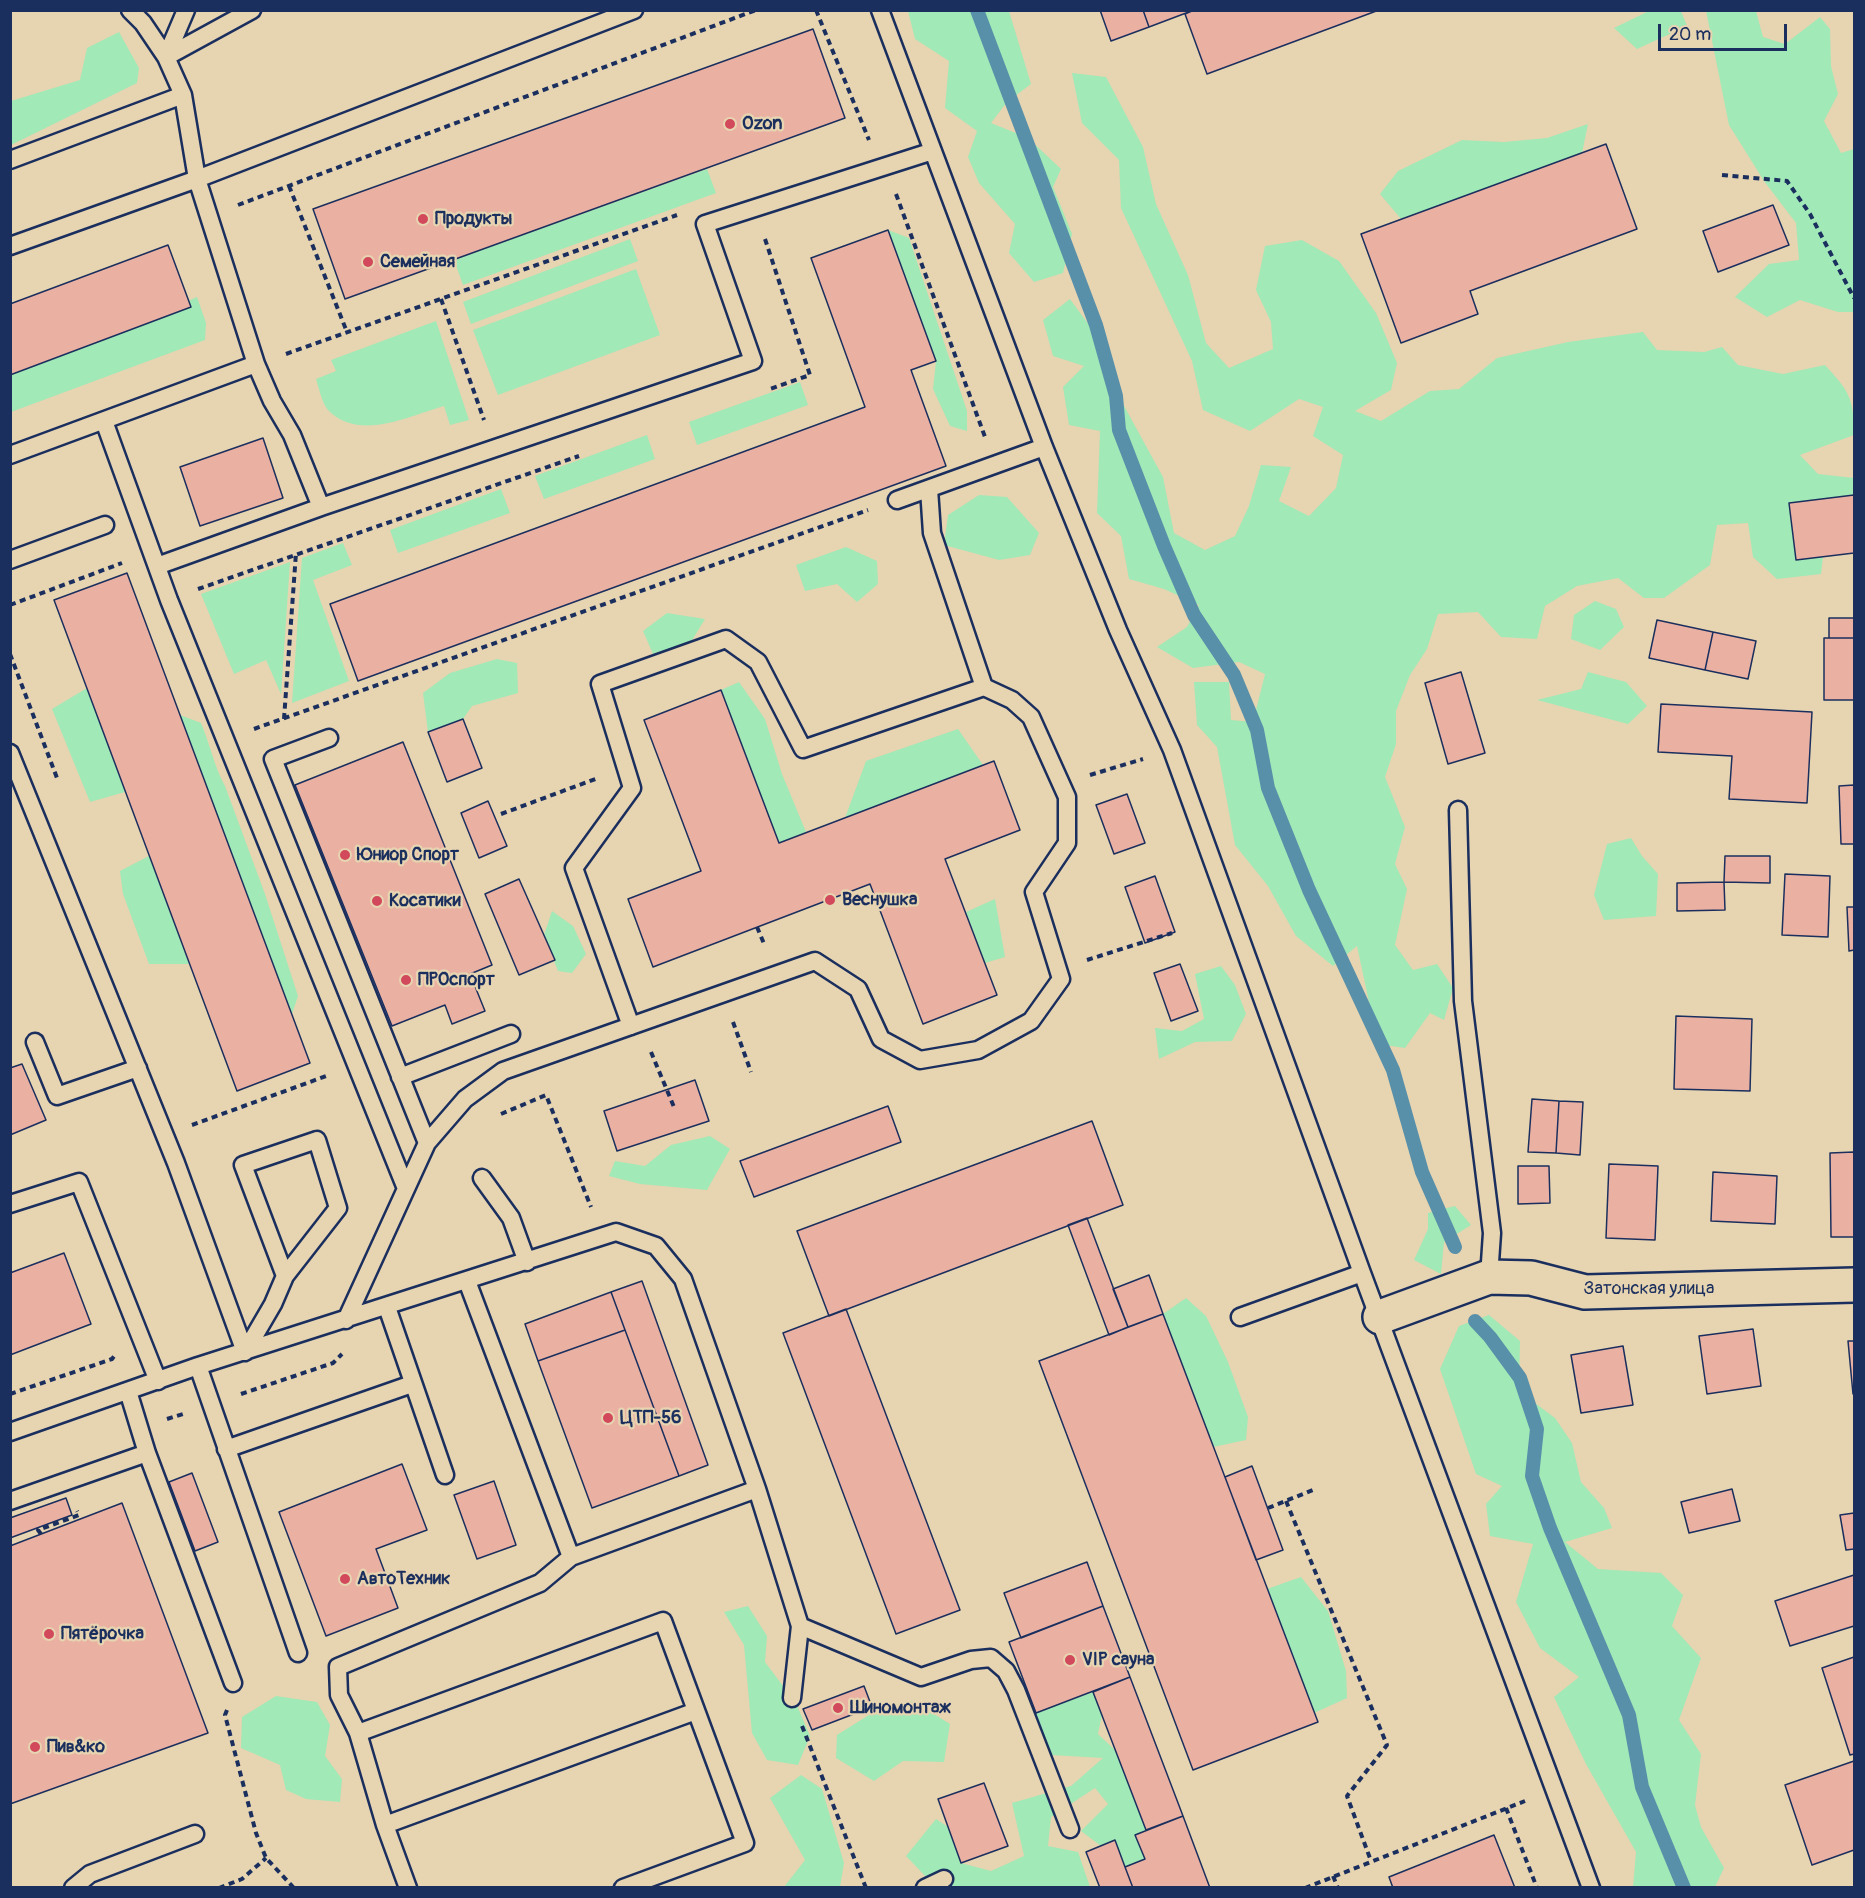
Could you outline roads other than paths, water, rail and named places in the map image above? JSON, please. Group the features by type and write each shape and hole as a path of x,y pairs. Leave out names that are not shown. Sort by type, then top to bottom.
{"street":[{"name":"Затонская улица","path":"1380,1317 1489,1277 1531,1278 1585,1292 1854,1285"}],"lane":[{"path":"130,10 143,23 166,57 183,95 197,179 256,364 272,401 292,435 321,507"},
{"path":"166,57 186,10"},
{"path":"166,57 252,10"},
{"path":"10,246 197,179 634,10"},
{"path":"880,10 1044,447 1119,630 1172,750 1362,1273 1591,1887"},
{"path":"10,160 183,95"},
{"path":"154,559 298,517 321,507 753,361 705,224 933,151"},
{"path":"10,455 256,364"},
{"path":"104,421 154,559 224,738 405,1186"},
{"path":"897,500 1044,447"},
{"path":"928,489 932,533 984,687"},
{"path":"10,560 105,525"},
{"path":"346,1320 405,1186 427,1143 465,1099 503,1071 815,961 858,989 881,1038 920,1060 978,1050 1031,1021 1061,979 1034,892 1067,843 1067,797 1031,717 1012,700 984,687 803,749 758,662 726,639 600,684 632,788 574,868 635,1024"},
{"path":"329,738 273,759 427,1143"},
{"path":"10,753 176,1163 245,1352"},
{"path":"1458,810 1463,1001 1492,1233 1489,1277"},
{"path":"400,1077 511,1034"},
{"path":"35,1042 57,1096 138,1068"},
{"path":"245,1352 273,1304 285,1276 338,1208 317,1140 243,1165 285,1276"},
{"path":"482,1178 511,1218 527,1262"},
{"path":"10,1204 79,1182 158,1381"},
{"path":"10,1432 198,1366 616,1232 656,1246 683,1280 758,1489 800,1626 792,1698"},
{"path":"1240,1317 1362,1273"},
{"path":"467,1281 571,1557"},
{"path":"387,1307 445,1475"},
{"path":"198,1366 297,1653"},
{"path":"226,1449 412,1384"},
{"path":"128,1391 147,1453 233,1683"},
{"path":"10,1501 147,1453"},
{"path":"408,1887 385,1826 358,1733 339,1695 338,1667 540,1583 571,1557 758,1489"},
{"path":"358,1733 663,1621 745,1843 623,1887"},
{"path":"800,1626 921,1677 971,1660 991,1658 1006,1671 1016,1690 1070,1829"},
{"path":"385,1826 696,1711"},
{"path":"73,1887 90,1874 195,1834"},
{"path":"925,1887 944,1880"}],"waterway":[{"path":"977,10 1096,325 1116,396 1119,430 1164,546 1194,615 1234,675 1257,730 1268,788 1309,890 1393,1070 1422,1172 1455,1247"},
{"path":"1475,1321 1490,1337 1520,1378 1537,1429 1532,1476 1550,1528 1629,1715 1642,1787 1684,1888"}],"place":[{"name":"Ozon","path":"730,124"},
{"name":"Продукты","path":"423,219"},
{"name":"Семейная","path":"368,262"},
{"name":"Юниор Спорт","path":"345,855"},
{"name":"Веснушка","path":"830,900"},
{"name":"Косатики","path":"377,901"},
{"name":"ПРОспорт","path":"406,980"},
{"name":"ЦТП-56","path":"608,1418"},
{"name":"АвтоТехник","path":"345,1579"},
{"name":"Пятёрочка","path":"49,1634"},
{"name":"VIP сауна","path":"1070,1660"},
{"name":"Шиномонтаж","path":"838,1708"},
{"name":"Пив&ко","path":"35,1747"}]}
